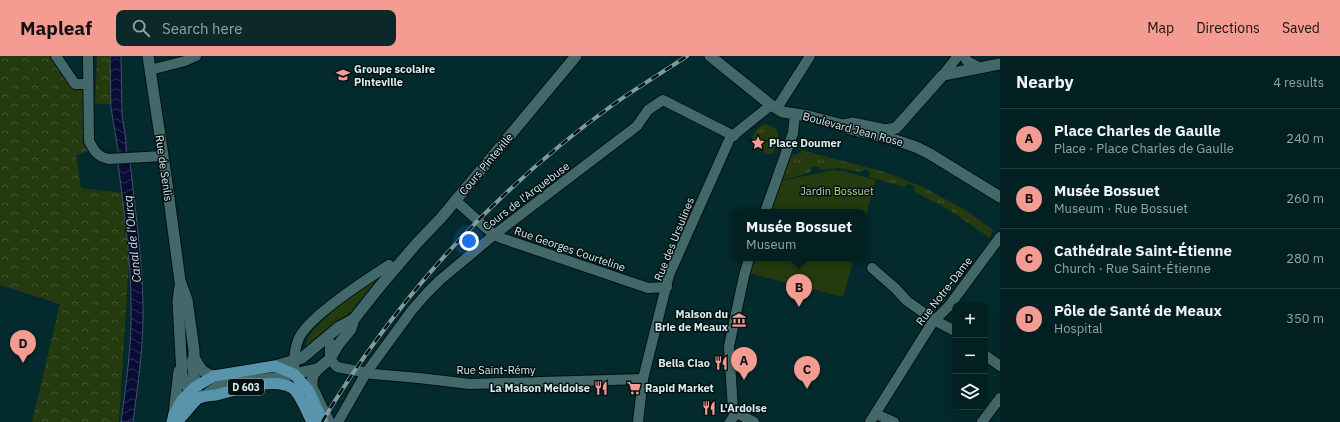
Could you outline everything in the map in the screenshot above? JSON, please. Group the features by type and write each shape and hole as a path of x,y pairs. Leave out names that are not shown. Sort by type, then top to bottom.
{"main road":[{"name":"Rue de Senlis","path":"148,56 180,281 187,300 194,357 203,372 214,376"},
{"name":"Cours Pinteville","path":"290,387 294,374 306,361 330,342 350,321 441,218 576,56"},
{"name":"Boulevard Jean Rose","path":"710,56 774,107 783,112 808,116 843,125 850,129 895,140 916,147 930,154 1000,198"},
{"path":"843,125 852,122 886,130 896,128 943,75 1000,64"},
{"name":"Rue de Senlis","path":"174,419 180,367 178,301 180,281"},
{"name":"Cours Pinteville","path":"318,369 330,359 338,345 351,329 350,321"},
{"name":"Cours Pinteville","path":"275,366 302,358 350,321"},
{"name":"Rue de Senlis","path":"194,357 192,362 196,394"},
{"path":"174,419 214,376 275,366 294,374 308,391 322,422"},
{"name":"Rue de Senlis","path":"180,367 182,375 196,394"},
{"path":"196,394 225,384 318,369"},
{"path":"318,369 313,375 312,387 329,422"},
{"name":"D 603","path":"196,394 219,394 254,386 274,384 284,384 290,387"},
{"path":"290,387 298,396 312,422"}],"street":[{"path":"56,56 75,84 87,84"},
{"path":"88,56 87,84 89,141 94,151 102,158 109,159 163,156"},
{"path":"150,70 185,61 196,56"},
{"path":"734,136 774,107 810,56"},
{"path":"943,75 958,56"},
{"path":"964,56 967,61 980,68"},
{"name":"Cours de l'Arquebuse","path":"338,422 366,373 412,310 427,293 440,280 494,235 637,126 648,110 664,100 734,136"},
{"path":"766,209 793,133 795,114"},
{"name":"Rue des Ursulines","path":"638,422 643,379 669,275 730,138 734,136"},
{"name":"Rue Georges Courteline","path":"455,200 494,235 648,288 666,287"},
{"name":"Rue Notre-Dame","path":"873,418 934,320 949,306 1000,237"},
{"path":"730,422 734,412 729,346 744,276 749,261"},
{"name":"Cours Pinteville","path":"294,374 294,360 299,338 317,316 389,265 394,270"},
{"path":"872,268 895,288 907,302 934,320 952,329"},
{"path":"330,342 330,359"},
{"path":"988,357 1000,366"},
{"name":"Rue Saint-Rémy","path":"330,359 337,367 366,373 470,384 643,379"},
{"path":"982,422 1000,398"},
{"path":"734,412 754,422"},
{"path":"873,418 894,422"}],"green space":[{"path":"0,56 56,56 75,84 87,84 88,151 76,155 81,188 122,193 129,260 119,422 32,422 60,304 0,285"},
{"path":"97,56 110,56 111,104 95,104"},
{"path":"763,124 773,127 778,132 778,139 772,154 766,154 757,145 751,142 755,131"},
{"path":"801,150 888,173 925,188 967,211 993,230 990,238 951,211 915,192 912,185 908,184 904,187 869,177 870,173 866,169 862,172 838,168 821,170 820,168 814,166 811,168 811,172 783,180 790,156 793,154 794,156 801,152"},
{"name":"Jardin Bossuet","path":"833,170 843,171 876,180 866,215 866,209 771,209 781,181"},
{"path":"753,261 853,261 843,297 748,273"},
{"path":"377,277 378,278 352,310 330,331 305,346 309,335 331,312"}],"water":[{"name":"Canal de l'Ourcq","path":"110,56 121,56 122,114 126,141 126,161 130,162 141,269 143,334 133,422 121,422 130,350 131,288 127,235 118,163 120,162 111,108"}],"railway":[{"path":"322,422 351,376 382,332 416,289 452,248 490,209 529,172 571,137 614,104 687,56"}],"place":[{"name":"Groupe scolaire Pinteville","path":"343,75"},
{"name":"Place Doumer","path":"758,143"},
{"name":"Musée Bossuet","path":"799,307"},
{"name":"Maison du Brie de Meaux","path":"739,320"},
{"name":"Pôle de Santé de Meaux","path":"23,363"},
{"name":"Bella Ciao","path":"721,363"},
{"name":"Place Charles de Gaulle","path":"744,380"},
{"name":"La Maison Meldoise","path":"601,388"},
{"name":"Rapid Market","path":"634,388"},
{"name":"Cathédrale Saint-Étienne","path":"807,389"},
{"name":"L'Ardoise","path":"709,408"}]}
